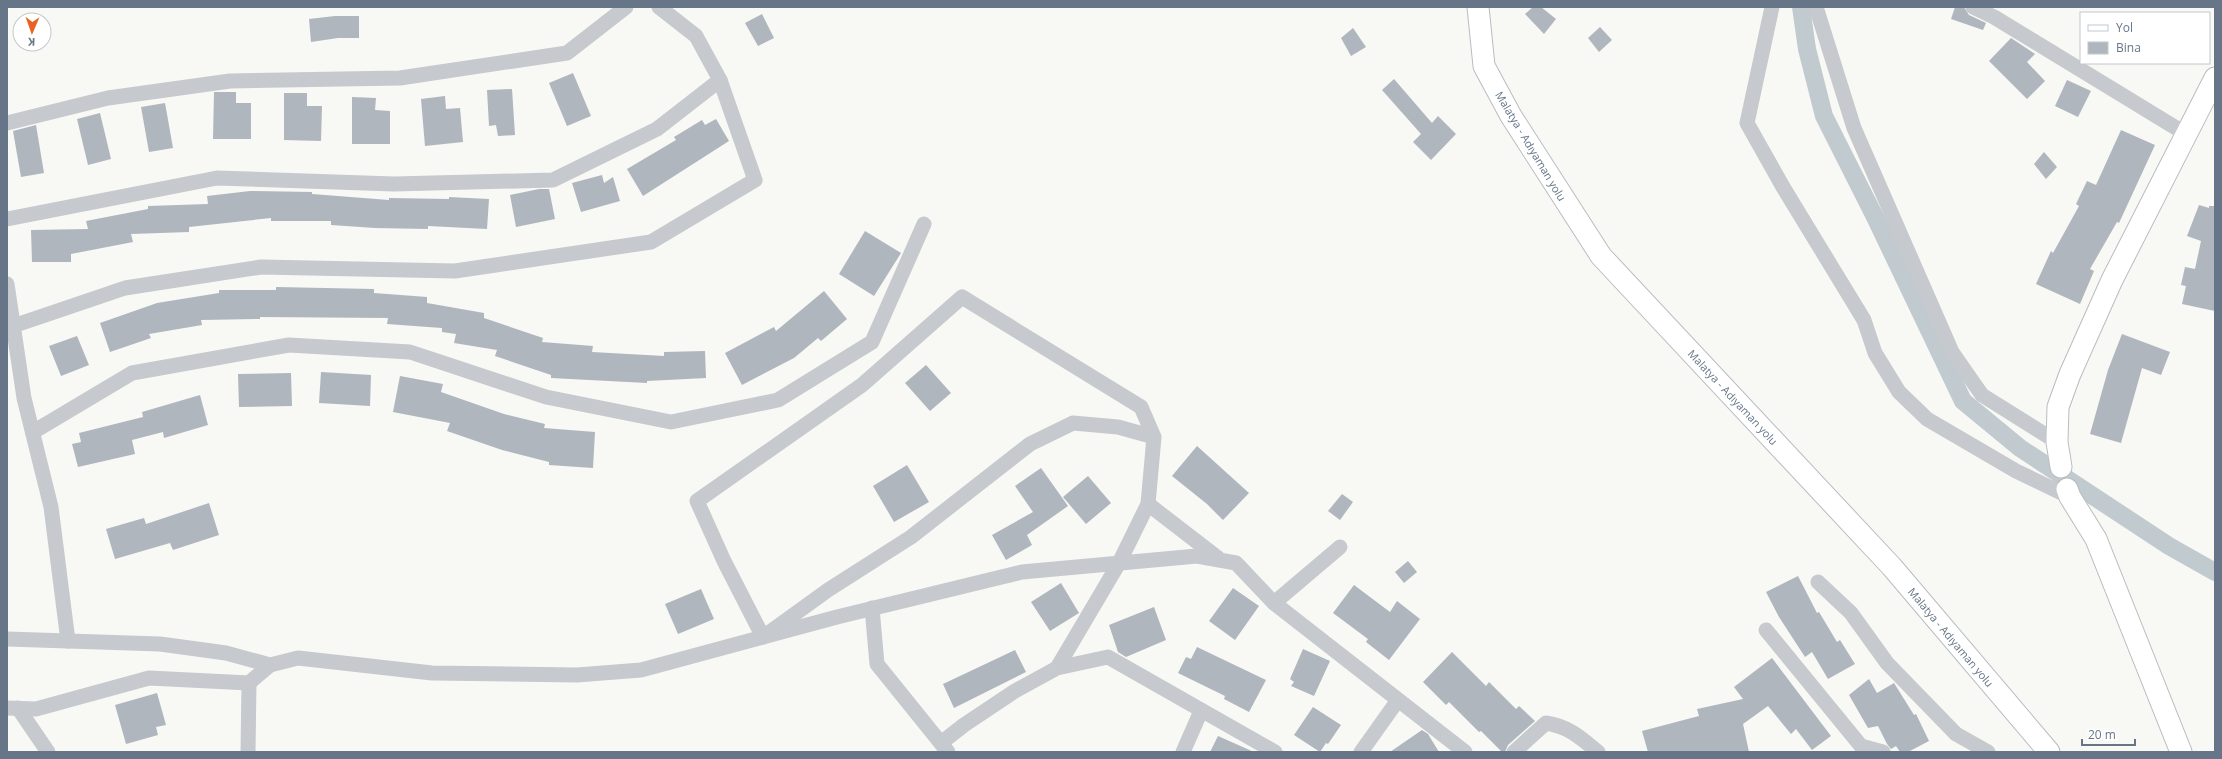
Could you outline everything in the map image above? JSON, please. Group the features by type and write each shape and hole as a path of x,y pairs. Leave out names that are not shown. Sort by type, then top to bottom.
{"main road":[{"name":"Malatya - Adıyaman yolu","path":"1478,7 1484,66 1511,116 1601,256 1892,567 2049,752"},
{"path":"2061,467 2057,442 2058,407 2070,374 2112,280 2215,78"},
{"path":"2068,493 2096,539 2181,752"}],"street":[{"path":"7,124 108,98 230,81 400,78 567,53 626,7"},
{"path":"13,326 125,288 261,267 455,271 651,242 755,180 720,80 696,36 659,7"},
{"path":"1772,7 1748,122 1783,187 1864,320 1875,353 1899,392 1928,419 2016,472 2068,493"},
{"path":"1816,7 1854,128 1952,352 1982,395 2057,442"},
{"path":"1973,7 1997,12 2186,134"},
{"path":"7,219 217,178 394,184 553,180 657,129 720,80"},
{"path":"33,432 132,373 289,345 410,352 546,397 671,422 778,400 872,342 924,224"},
{"path":"7,284 24,398 51,507 68,641"},
{"path":"763,637 724,561 697,500 862,384 962,297 1141,407 1154,437 1148,504 1119,563 1057,668"},
{"path":"763,637 828,590 911,537 1030,444 1072,423 1118,427 1154,437"},
{"path":"1148,504 1221,560"},
{"path":"1274,603 1340,547"},
{"path":"12,708 36,709 149,678 249,683 270,665 298,658 432,673 577,675 641,670 872,608 1022,572 1197,556 1236,563 1274,603 1465,752"},
{"path":"1818,582 1851,613 1887,663 1956,734 1988,752"},
{"path":"872,608 877,664 944,747 964,725 1002,700 1057,668 1108,657 1275,752"},
{"path":"1766,630 1860,749 1883,752"},
{"path":"7,639 160,644 226,653 270,665"},
{"path":"248,752 249,683"},
{"path":"1362,752 1398,700"},
{"path":"12,708 48,752"},
{"path":"1182,752 1201,711"},
{"path":"1514,752 1546,723 1559,725 1574,732 1598,752"}],"building":[{"path":"1533,7 1541,7 1556,19 1544,34 1525,14"},
{"path":"1955,7 1964,7 1969,15 1986,23 1983,30 1951,19"},
{"path":"762,14 774,38 758,46 745,23"},
{"path":"335,16 359,16 359,38 338,38 311,42 309,19"},
{"path":"1600,27 1612,40 1599,52 1588,38"},
{"path":"1353,28 1366,47 1351,56 1341,38"},
{"path":"2011,38 2035,54 2027,62 2045,81 2027,99 1989,61"},
{"path":"573,73 591,116 567,126 549,83"},
{"path":"1394,79 1432,123 1438,116 1456,134 1431,160 1413,142 1421,134 1382,90"},
{"path":"2067,80 2091,91 2078,117 2055,106"},
{"path":"512,89 515,135 498,136 496,125 489,126 487,90"},
{"path":"214,92 236,92 236,103 251,103 251,139 213,139"},
{"path":"284,93 307,93 307,106 322,106 321,141 284,140"},
{"path":"445,96 446,109 460,108 463,142 425,146 421,99"},
{"path":"352,97 376,98 375,110 390,111 390,144 352,144"},
{"path":"165,103 173,148 149,152 141,107"},
{"path":"100,113 111,159 88,165 77,119"},
{"path":"716,119 729,141 643,196 627,169 676,140 674,137 702,120 705,125"},
{"path":"36,125 44,173 21,177 13,131"},
{"path":"2121,130 2155,145 2119,223 2117,222 2090,269 2094,271 2080,304 2036,284 2051,251 2053,253 2079,206 2076,204 2087,181 2096,185"},
{"path":"2044,152 2057,167 2046,179 2034,164"},
{"path":"602,175 604,183 613,177 620,201 581,212 572,183"},
{"path":"539,189 549,189 555,219 516,227 510,195"},
{"path":"250,191 312,192 312,194 389,200 389,198 449,199 449,197 489,199 487,229 428,226 428,229 375,228 331,225 331,221 271,221 271,218 189,227 189,232 131,234 133,242 71,254 71,262 32,262 31,230 88,229 86,221 148,209 148,206 208,204 207,196"},
{"path":"2199,205 2209,208 2209,206 2215,206 2215,311 2182,304 2186,286 2181,285 2185,267 2195,269 2201,241 2187,236"},
{"path":"865,231 901,253 874,296 839,274"},
{"path":"276,287 374,289 374,293 427,297 427,303 484,313 484,318 543,338 542,342 593,346 592,352 664,356 664,352 705,351 706,378 647,381 647,383 551,378 551,375 495,356 497,350 454,343 456,334 442,332 442,328 387,324 388,318 260,317 260,319 201,320 202,325 149,334 151,338 110,352 100,323 157,303 219,293 219,290 276,290"},
{"path":"824,291 847,319 821,341 818,338 794,358 742,385 725,353 774,327 776,331"},
{"path":"2122,334 2170,352 2161,375 2142,368 2121,443 2090,434 2108,370"},
{"path":"77,336 89,365 61,376 49,346"},
{"path":"926,365 951,393 930,411 905,383"},
{"path":"321,372 371,375 370,406 319,403"},
{"path":"291,373 292,406 239,407 238,374"},
{"path":"400,376 443,384 441,392 504,414 545,424 544,428 595,432 593,468 549,465 549,462 502,450 447,431 450,423 393,412"},
{"path":"200,395 208,425 164,438 163,432 132,440 135,454 78,467 72,444 81,442 79,433 143,417 142,412"},
{"path":"1197,446 1249,493 1223,520 1207,504 1172,476"},
{"path":"907,465 929,502 894,522 873,486"},
{"path":"1041,468 1068,506 1027,535 1032,545 1006,560 992,535 1033,512 1015,486"},
{"path":"1088,476 1111,503 1086,524 1063,497"},
{"path":"1342,494 1353,502 1340,520 1328,511"},
{"path":"209,503 219,535 173,550 170,543 115,559 106,529 144,518 146,524"},
{"path":"1408,561 1417,572 1404,583 1395,572"},
{"path":"1798,576 1817,613 1819,612 1837,642 1840,640 1855,664 1828,679 1812,652 1805,657 1779,617 1766,592"},
{"path":"1061,583 1079,613 1050,631 1031,602"},
{"path":"1354,585 1390,612 1397,601 1420,619 1389,660 1366,642 1368,639 1333,613"},
{"path":"1233,588 1259,606 1235,640 1209,621"},
{"path":"701,589 714,619 678,634 665,604"},
{"path":"1154,607 1166,640 1126,657 1118,652 1109,625"},
{"path":"1197,647 1266,680 1249,712 1224,699 1225,696 1178,673 1186,657 1191,659"},
{"path":"1303,649 1330,661 1314,696 1291,686 1294,682 1290,679"},
{"path":"1015,650 1026,672 954,708 943,684"},
{"path":"1452,652 1486,686 1489,682 1516,709 1519,706 1535,721 1508,745 1505,752 1502,752 1481,731 1479,732 1449,702 1446,705 1423,682"},
{"path":"1772,658 1831,736 1812,750 1796,729 1791,734 1768,706 1743,724 1749,752 1648,752 1642,731 1699,716 1697,709 1743,699 1734,687"},
{"path":"1869,679 1877,693 1894,683 1914,715 1916,714 1929,741 1908,752 1900,752 1896,746 1891,749 1878,726 1868,728 1849,695"},
{"path":"157,693 166,725 156,727 158,735 126,744 115,705"},
{"path":"1313,707 1341,725 1328,744 1326,743 1320,752 1294,735"},
{"path":"1422,730 1428,734 1439,752 1390,752"},
{"path":"1218,736 1254,752 1210,752"}],"waterway":[{"path":"1801,7 1807,49 1824,116 1875,217 1963,401 2020,448 2169,546 2215,572"}]}
